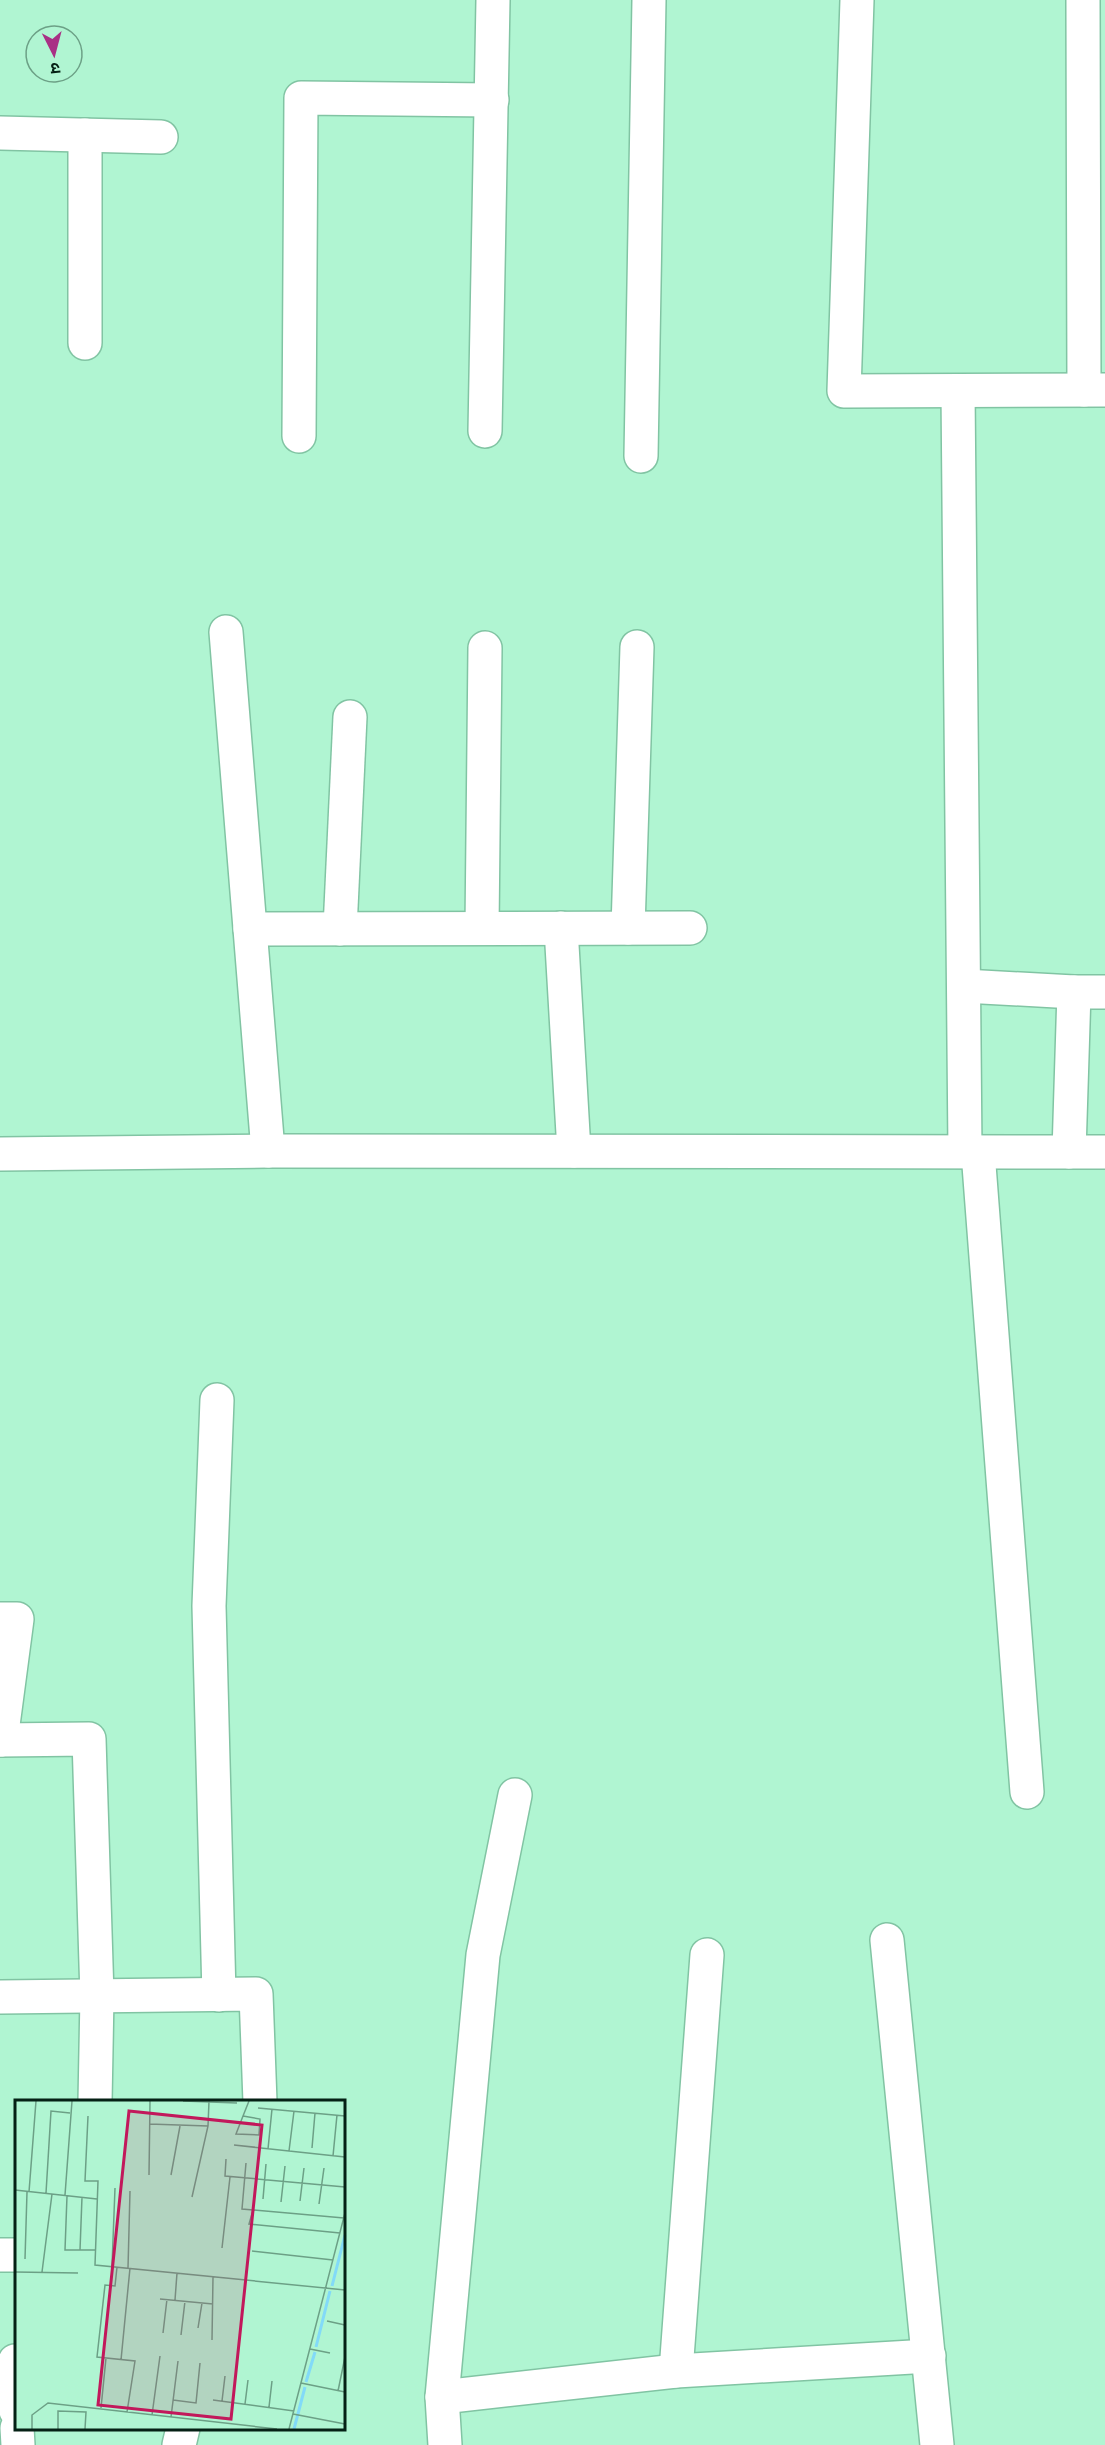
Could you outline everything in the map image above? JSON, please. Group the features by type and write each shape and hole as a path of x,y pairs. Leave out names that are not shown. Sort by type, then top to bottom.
{"street":[{"path":"485,431 493,0"},
{"path":"641,456 650,0"},
{"path":"857,0 844,391 1095,390 1083,0"},
{"path":"299,436 301,98 492,100"},
{"path":"0,133 161,137"},
{"path":"85,135 85,343"},
{"path":"958,391 963,986 972,1152 1027,1792"},
{"path":"226,632 268,1151"},
{"path":"628,928 636,647"},
{"path":"482,928 485,648"},
{"path":"340,928 350,717"},
{"path":"561,928 574,1151"},
{"path":"250,930 690,928"},
{"path":"963,986 1090,992 1069,1152"},
{"path":"0,1154 268,1151 1105,1152"},
{"path":"217,1400 209,1606 219,1995"},
{"path":"0,1619 17,1619 0,1740 89,1739 97,1996 95,2100"},
{"path":"445,2445 442,2397 483,1955 515,1795"},
{"path":"887,1940 937,2445"},
{"path":"676,2371 707,1955"},
{"path":"0,1997 256,1994 260,2100"},
{"path":"0,2255 15,2256"},
{"path":"442,2397 676,2371 929,2356"},
{"path":"17,2430 18,2445"},
{"path":"179,2445 183,2430"}]}
